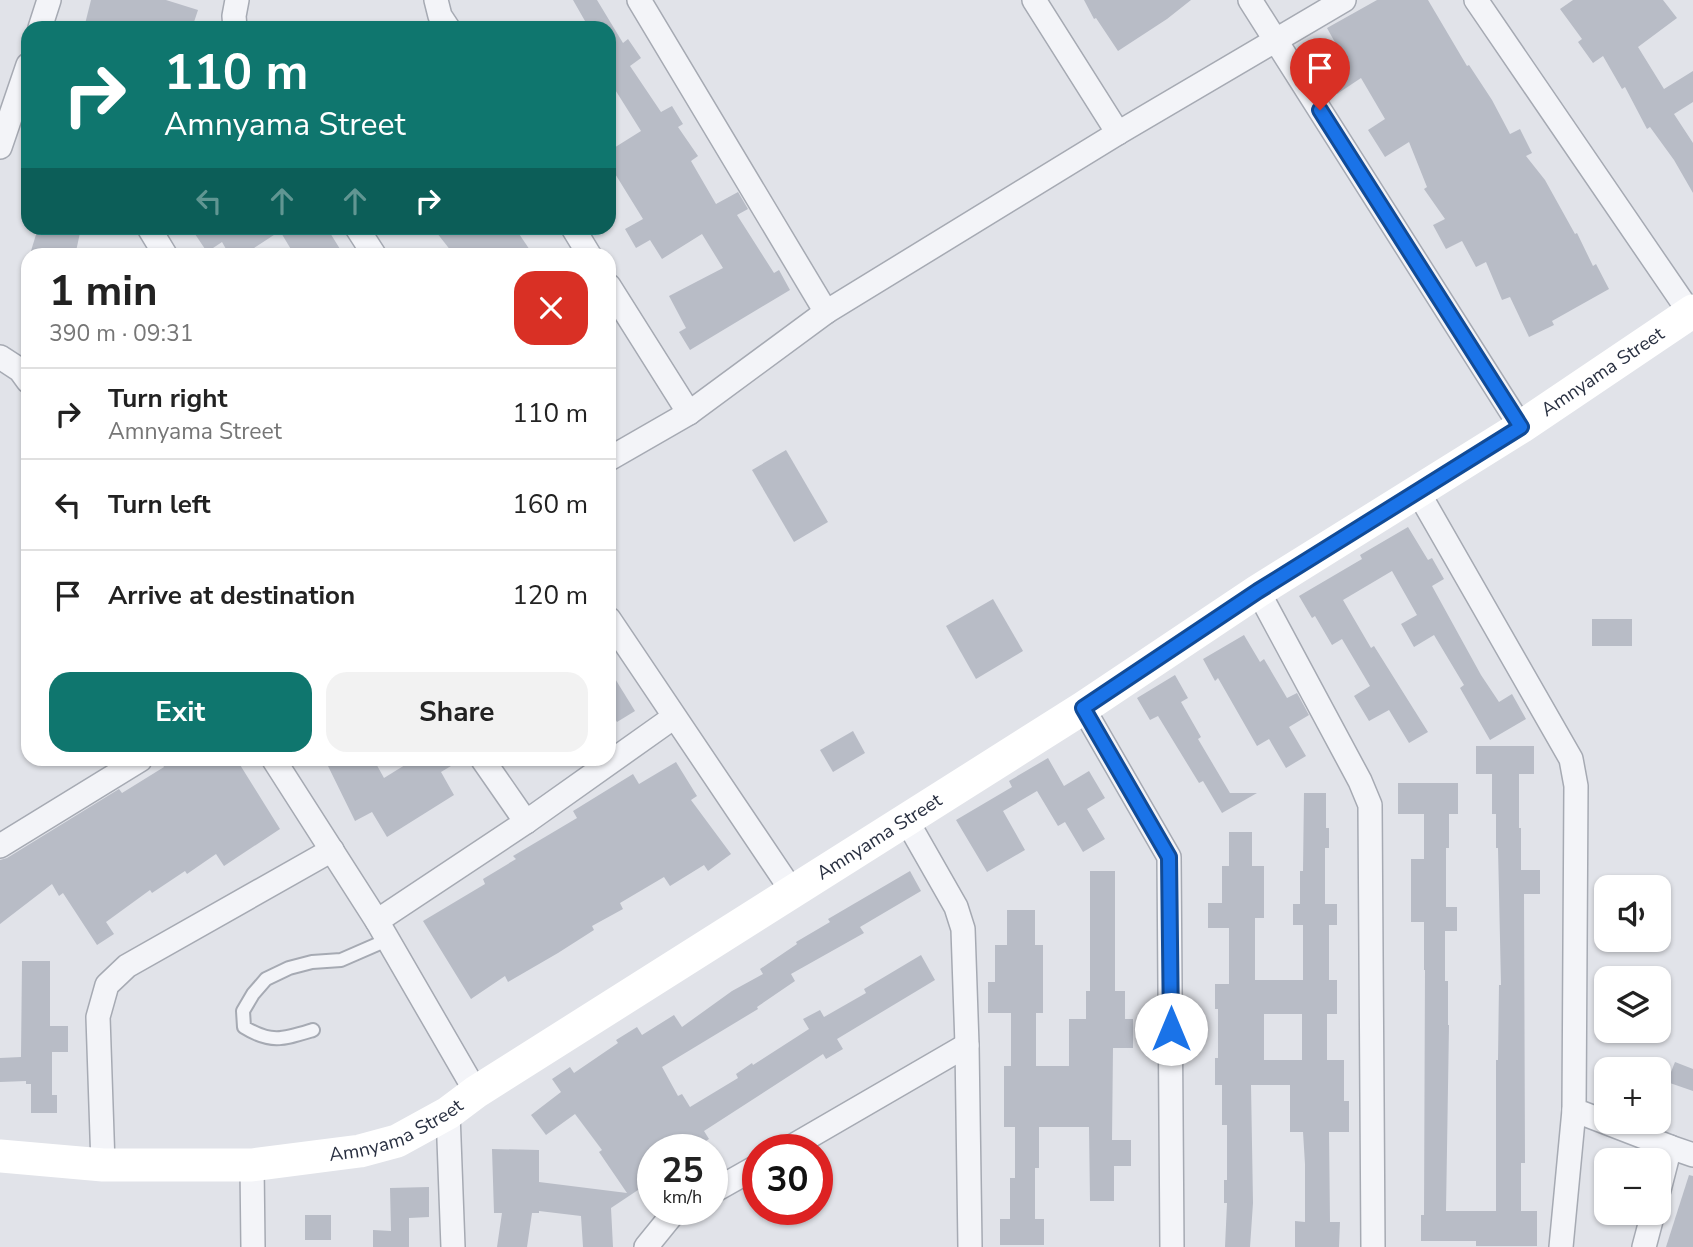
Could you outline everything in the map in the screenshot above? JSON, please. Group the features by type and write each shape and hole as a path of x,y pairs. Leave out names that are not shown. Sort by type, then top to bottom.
{"street":[{"path":"42,21 49,0"},
{"path":"234,21 237,0"},
{"path":"436,0 443,21"},
{"path":"639,0 826,312"},
{"path":"1034,0 1118,132"},
{"path":"1250,0 1521,427"},
{"path":"616,455 689,413 826,312 1118,132 1344,0"},
{"path":"1476,0 1691,312"},
{"path":"0,147 21,103"},
{"path":"616,297 689,413"},
{"name":"Amnyama Street","path":"0,1156 103,1165 251,1165 360,1151 397,1142 448,1113 476,1092 907,821 1258,591 1521,427 1691,312"},
{"path":"0,357 21,371"},
{"path":"1417,490 1571,759 1574,769 1574,1110 1561,1247"},
{"path":"1258,591 1360,781 1370,805 1373,1247"},
{"path":"616,630 792,891"},
{"path":"1083,708 1169,857 1172,1247"},
{"path":"616,758 674,717"},
{"path":"0,846 130,766"},
{"path":"278,766 382,930 476,1092"},
{"path":"487,766 526,822"},
{"path":"382,930 605,766"},
{"path":"907,821 961,917 967,1045 970,1247"},
{"path":"103,1165 98,1017 107,985 127,966 332,850"},
{"path":"814,1134 967,1045"},
{"path":"1574,1110 1693,1155"},
{"path":"448,1113 453,1247"},
{"path":"251,1165 253,1247"},
{"path":"646,1247 664,1225"},
{"path":"1644,1247 1650,1225"}],"lane":[{"path":"313,1030 292,1036 263,1039 244,1027 243,1011 253,993 266,979 289,968 312,962 341,960 382,930"}],"building":[{"path":"91,0 166,0 198,10 194,21 86,21"},
{"path":"573,0 597,0 610,21 585,21"},
{"path":"1084,0 1191,0 1118,51 1096,18 1094,19"},
{"path":"1377,0 1428,0 1467,66 1469,65 1492,100 1510,134 1520,129 1532,153 1526,156 1545,180 1575,234 1577,233 1593,266 1596,264 1609,289 1552,321 1554,325 1529,337 1510,297 1502,300 1486,262 1476,267 1462,241 1446,249 1433,225 1445,219 1424,189 1427,187 1409,142 1385,157 1368,130 1385,119 1361,78 1337,94 1321,69 1342,55 1327,28"},
{"path":"1573,0 1663,0 1677,18 1638,47 1664,89 1693,71 1693,102 1674,114 1693,143 1693,193 1674,160 1650,127 1647,129 1625,87 1622,89 1603,56 1593,63 1578,42 1582,39 1560,9"},
{"path":"616,31 623,43 628,39 641,58 630,66 661,112 672,106 683,124 678,127 698,156 691,161 716,204 738,192 748,209 737,215 774,273 779,270 790,290 690,350 679,332 686,328 669,296 723,268 702,234 662,259 650,240 636,248 625,229 643,219 616,175 616,147 641,131 616,91"},
{"path":"36,235 80,235 77,248 32,248"},
{"path":"196,235 274,235 254,248 225,248 222,242 213,248 204,248"},
{"path":"282,235 331,235 339,248 290,248"},
{"path":"438,235 520,235 529,248 449,248"},
{"path":"786,450 828,522 794,542 752,470"},
{"path":"1408,527 1428,560 1432,558 1444,579 1432,586 1481,675 1499,702 1512,694 1526,719 1490,740 1460,688 1464,685 1434,635 1414,647 1401,624 1417,615 1392,571 1343,600 1371,648 1374,646 1428,732 1409,743 1389,710 1369,721 1354,696 1370,686 1342,639 1332,645 1299,596 1362,559 1360,555"},
{"path":"993,599 1023,651 976,679 946,626"},
{"path":"1592,619 1632,619 1632,646 1592,646"},
{"path":"1244,635 1260,662 1264,659 1287,698 1297,693 1309,715 1289,727 1306,756 1286,768 1269,739 1257,746 1218,678 1215,681 1203,659"},
{"path":"1175,675 1188,698 1181,702 1201,737 1198,739 1230,793 1257,793 1222,813 1203,781 1199,783 1158,716 1150,720 1137,698"},
{"path":"616,680 635,711 616,720"},
{"path":"853,731 865,753 833,772 820,750"},
{"path":"1476,746 1534,746 1534,774 1519,774 1521,870 1540,870 1540,894 1524,894 1525,1163 1521,1163 1521,1211 1537,1211 1537,1246 1476,1246 1476,1241 1421,1241 1421,1215 1424,1215 1424,922 1411,922 1411,859 1424,859 1424,814 1398,814 1398,783 1458,783 1458,814 1449,814 1449,848 1446,848 1446,907 1457,907 1457,931 1445,931 1445,981 1448,981 1449,1025 1446,1211 1496,1211 1496,1060 1501,985 1498,848 1496,814 1492,814 1492,774 1476,774"},
{"path":"1048,758 1064,786 1089,771 1105,798 1087,809 1105,839 1083,852 1065,822 1058,826 1037,791 1003,811 1025,850 987,872 956,820 1012,787 1009,781"},
{"path":"676,762 697,796 691,800 731,854 708,871 704,865 670,886 664,877 620,903 623,909 592,926 594,930 558,953 508,982 505,976 471,999 423,921 485,884 483,879 516,859 513,856 577,818 573,811 633,774 639,784"},
{"path":"241,766 280,829 224,866 216,854 187,874 185,871 152,893 150,890 106,922 114,934 97,945 63,893 59,896 52,884 0,924 0,860 119,789 122,793 164,767"},
{"path":"328,766 377,766 384,778 403,766 451,766 441,772 454,795 387,837 372,812 355,821"},
{"path":"1304,793 1326,793 1329,848 1325,848 1325,904 1337,904 1337,925 1329,925 1329,980 1337,980 1337,1014 1327,1014 1327,1060 1344,1060 1344,1101 1349,1101 1349,1132 1329,1132 1330,1222 1340,1222 1339,1247 1295,1247 1295,1221 1305,1222 1303,1132 1290,1132 1290,1085 1251,1085 1253,1203 1250,1247 1225,1247 1227,1125 1222,1125 1222,1085 1215,1085 1218,1009 1215,1009 1215,984 1229,984 1229,928 1208,928 1208,903 1222,903 1222,866 1229,866 1229,832 1252,832 1252,866 1264,866 1264,918 1255,918 1255,980 1303,980 1303,925 1293,925 1293,904 1300,904 1300,871 1303,871","holes":["1264,1014 1302,1014 1302,1060 1264,1060"]},
{"path":"910,871 921,891 860,927 864,933 791,974 795,981 757,1007 758,1009 662,1067 678,1096 682,1094 690,1107 738,1078 736,1074 752,1063 753,1065 809,1029 803,1019 820,1010 824,1017 866,993 864,989 921,955 935,980 837,1039 843,1049 826,1059 823,1054 704,1131 706,1134 637,1134 637,1191 611,1208 613,1247 583,1247 581,1216 539,1211 532,1213 527,1247 497,1247 502,1213 494,1213 492,1149 539,1150 539,1182 627,1193 599,1152 602,1150 575,1114 546,1135 531,1115 561,1092 552,1079 570,1067 574,1073 637,1027 642,1035 674,1015 682,1027 732,991 763,974 760,969 797,944 796,942 830,922 828,919"},
{"path":"1090,871 1115,871 1115,991 1125,991 1125,1019 1133,1019 1133,1048 1113,1048 1112,1140 1131,1140 1131,1166 1114,1166 1114,1201 1090,1201 1089,1127 1039,1127 1039,1168 1035,1168 1035,1219 1044,1219 1044,1245 1000,1245 1000,1219 1010,1219 1010,1178 1015,1178 1015,1127 1004,1127 1004,1066 1011,1066 1011,1013 988,1013 988,982 995,982 995,945 1007,945 1007,910 1035,910 1035,945 1043,945 1043,1013 1036,1013 1036,1066 1069,1066 1069,1019 1086,1019 1086,991 1090,991"},
{"path":"22,961 50,961 50,1026 68,1026 68,1052 52,1052 52,1095 57,1095 57,1113 31,1113 31,1084 26,1084 26,1081 0,1082 0,1058 21,1057"},
{"path":"1675,1062 1693,1069 1693,1091 1671,1083"},
{"path":"1689,1175 1693,1176 1693,1247 1666,1247"},
{"path":"429,1187 429,1217 409,1218 409,1247 373,1247 373,1230 391,1231 390,1188"},
{"path":"305,1215 331,1215 331,1240 305,1240"}],"route":[{"path":"1171,1029 1169,857 1083,708 1258,591 1521,427 1320,110"}]}
